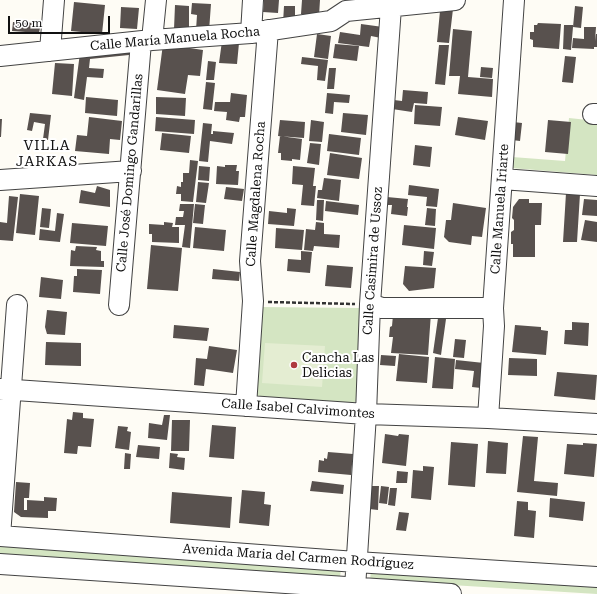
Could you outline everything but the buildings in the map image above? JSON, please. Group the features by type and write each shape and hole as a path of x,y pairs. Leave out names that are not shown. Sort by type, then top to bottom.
{"street":[{"path":"50,51 54,0"},
{"name":"Calle José Domingo Gandarillas","path":"119,305 131,171 147,41 156,0"},
{"name":"Calle Magdalena Rocha","path":"246,406 253,301 250,261 259,32 254,0"},
{"path":"345,6 391,7 422,2 456,0"},
{"name":"Calle Manuela Iriarte","path":"488,418 494,326 493,308 514,0"},
{"name":"Calle María Manuela Rocha","path":"0,56 147,41 259,32 331,21 345,6"},
{"name":"Calle Casimira de Ussoz","path":"355,588 366,414 370,304 391,7"},
{"path":"0,180 131,171"},
{"path":"502,179 597,186"},
{"path":"370,304 382,308 493,308"},
{"path":"0,536 5,390 17,305"},
{"name":"Calle Isabel Calvimontes","path":"5,390 366,414 488,418 597,424"},
{"name":"Avenida Maria del Carmen Rodríguez","path":"0,536 356,562 597,577"},
{"name":"Avenida Maria del Carmen Rodríguez","path":"0,564 355,588 389,592 451,594"}],"path":[{"path":"253,301 370,304"}],"green space":[{"path":"569,118 597,121 597,175 511,168 512,157 565,161"},
{"path":"261,307 360,308 358,400 353,403 258,396 254,394"},
{"name":"Cancha Las Delicias","path":"265,343 325,346 322,387 262,383"},
{"path":"0,545 341,568 340,578 0,554"},
{"path":"371,571 597,585 597,594 370,580"}],"place":[{"name":"Cancha Las Delicias","path":"294,365"}],"district":[{"name":"VILLA JARKAS","path":"47,154"}]}
